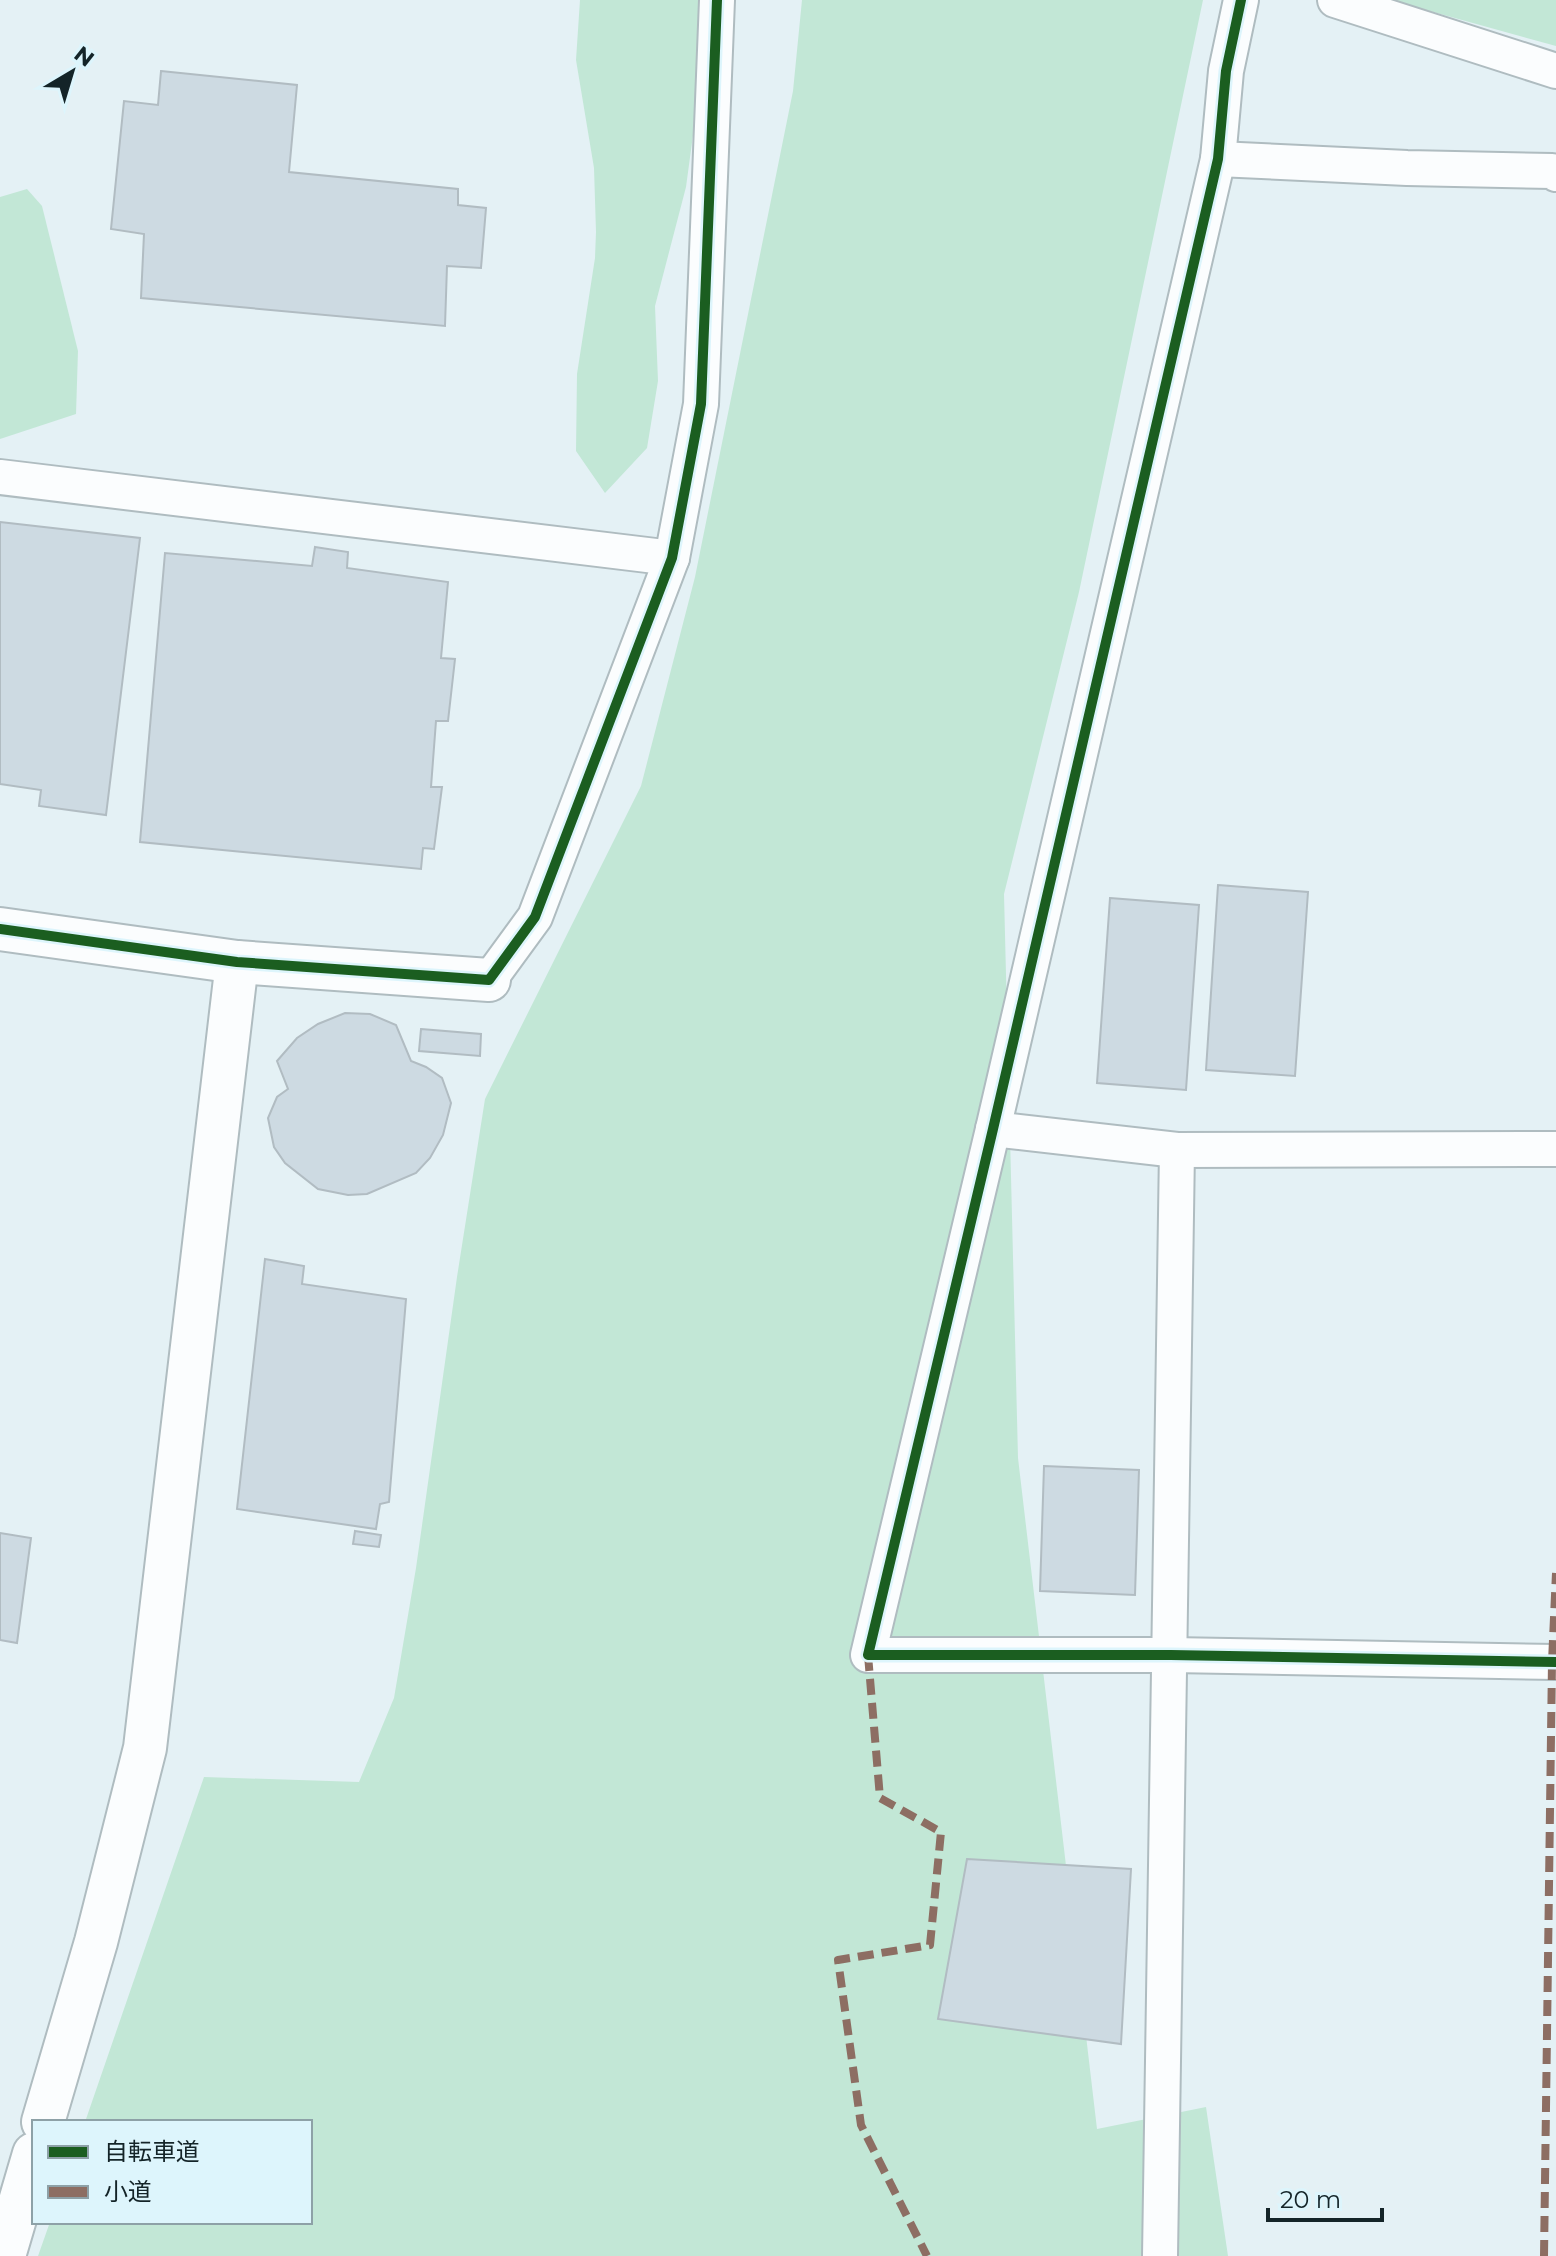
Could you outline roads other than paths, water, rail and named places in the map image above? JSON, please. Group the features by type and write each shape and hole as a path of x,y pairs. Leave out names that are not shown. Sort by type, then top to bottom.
{"street":[{"path":"0,929 237,962 489,980 535,917 672,558 701,404 717,0"},
{"path":"1241,0 1226,71 1218,159 868,1655 1171,1655 1556,1662"},
{"path":"1335,0 1556,71"},
{"path":"1218,159 1552,171 1556,174"},
{"path":"0,477 672,558"},
{"path":"44,2120 96,1942 145,1748 237,962"},
{"path":"993,1129 1177,1150 1556,1149"},
{"path":"1160,2256 1177,1150"},
{"path":"4,2256 32,2161"}]}
